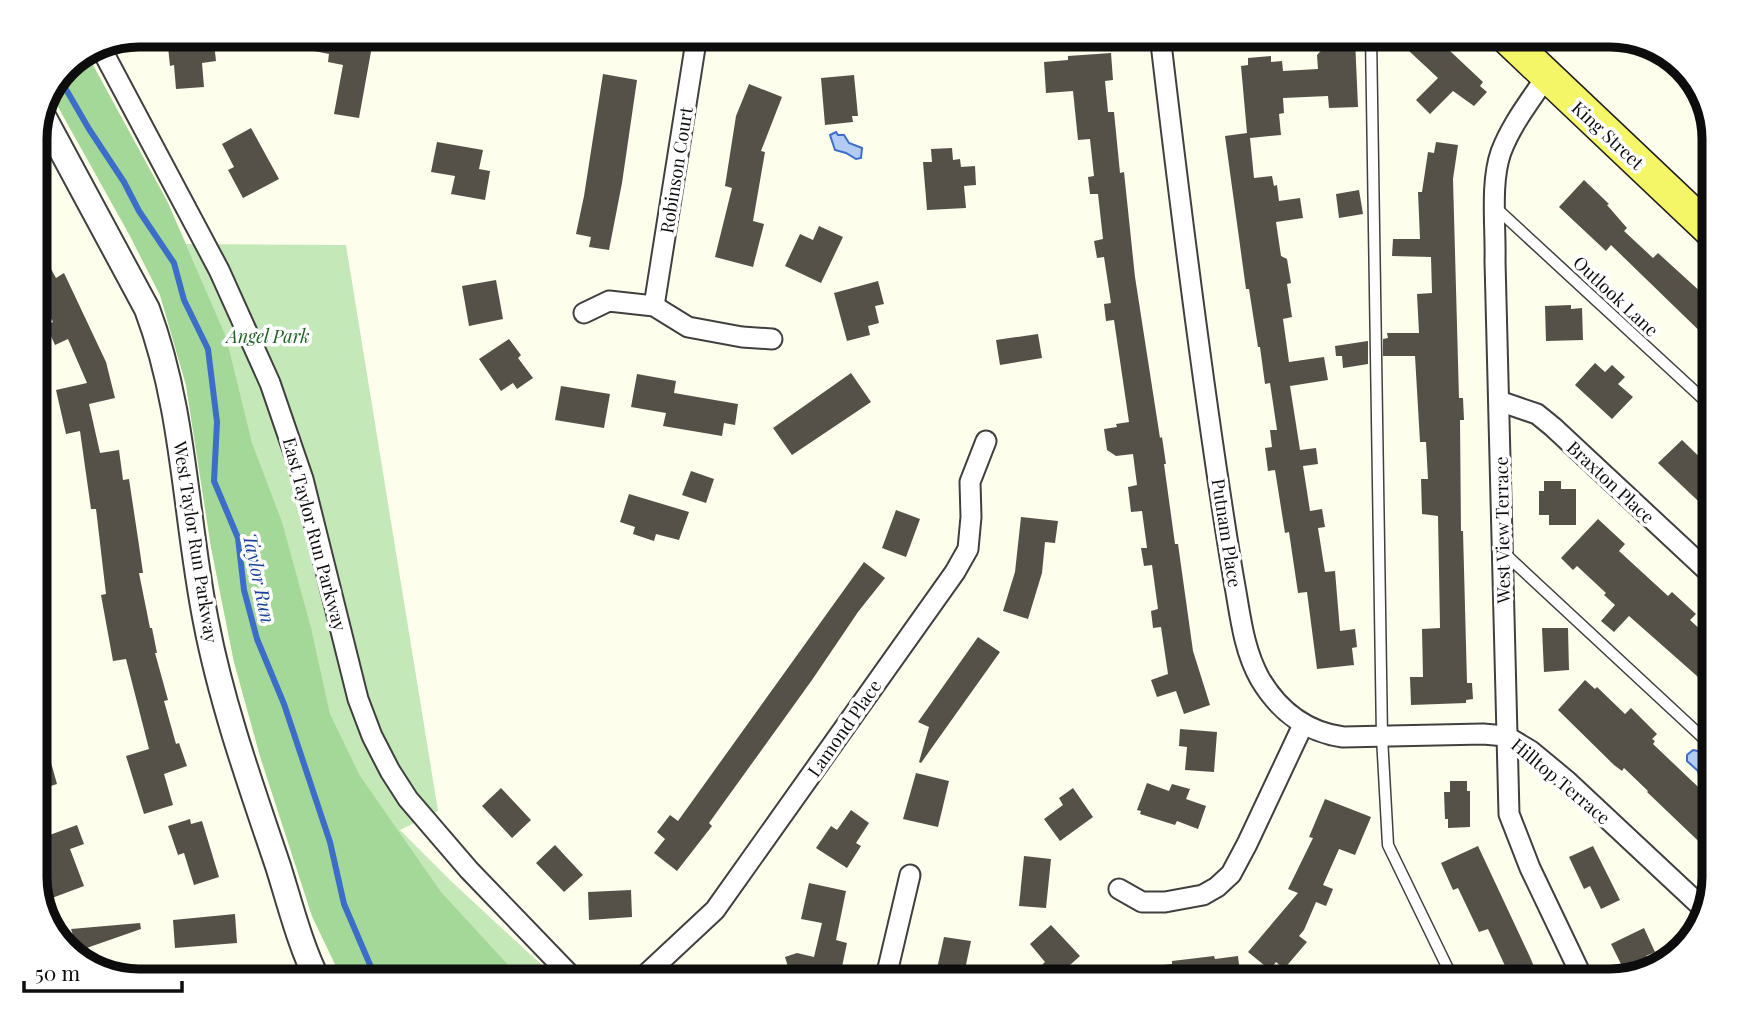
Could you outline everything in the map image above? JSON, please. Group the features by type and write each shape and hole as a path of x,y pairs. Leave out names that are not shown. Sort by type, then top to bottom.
{"main road":[{"name":"King Street","path":"1516,47 1702,223"}],"street":[{"name":"Robinson Court","path":"654,306 695,47"},
{"name":"Putnam Place","path":"1162,47 1201,361 1244,635 1261,681 1289,715 1303,725"},
{"name":"East Taylor Run Parkway","path":"104,55 219,270 270,383 303,479 358,699 372,736 408,799 469,870 564,969"},
{"name":"West View Terrace","path":"1546,77 1511,130 1500,155 1496,208 1506,736 1509,814 1530,868 1578,969"},
{"name":"West Taylor Run Parkway","path":"48,126 147,309 156,334 174,405 205,621 220,683 306,969"},
{"path":"584,313 609,301 654,306 688,327 742,337 772,339"},
{"name":"Braxton Place","path":"1499,401 1537,414 1702,566"},
{"name":"Lamond Place","path":"652,969 715,910 955,572 968,549 970,482 986,441"},
{"path":"1119,889 1142,902 1165,902 1203,895 1217,887 1231,874 1303,725"},
{"name":"Hilltop Terrace","path":"1303,725 1328,735 1343,737 1483,734 1506,736 1531,751 1566,780 1698,903"},
{"path":"888,969 910,875"}],"lane":[{"path":"1371,47 1382,737 1388,845 1448,969"},
{"name":"Outlook Lane","path":"1496,208 1702,398"},
{"path":"1503,552 1702,737"}],"green space":[{"name":"Angel Park","path":"91,61 167,201 186,244 346,245 438,811 400,830 546,969 337,969 312,916 260,756 234,662 211,547 186,385 160,295 56,102 66,83"},
{"path":"91,61 167,201 226,337 252,443 282,522 311,628 330,714 360,776 441,892 512,969 337,969 312,916 260,756 234,662 211,547 186,385 160,295 56,102 66,83"}],"water":[{"path":"836,132 838,135 844,135 849,143 862,148 861,158 856,159 835,150 830,135"},
{"path":"1693,750 1702,752 1702,778 1687,761 1687,755"}],"building":[{"path":"168,47 214,47 216,61 202,63 204,87 176,89 174,65 170,66"},
{"path":"295,47 372,47 359,118 334,114 343,65 328,62 329,54"},
{"path":"1324,47 1355,47 1358,107 1329,108 1328,96 1283,98 1284,113 1279,114 1281,135 1250,138 1254,178 1272,176 1274,186 1277,185 1279,201 1300,198 1303,218 1276,222 1281,256 1287,259 1291,283 1287,284 1292,317 1283,319 1289,362 1324,357 1328,380 1290,386 1300,450 1316,448 1318,464 1303,466 1310,511 1322,509 1325,527 1318,528 1325,572 1335,571 1340,631 1355,629 1357,647 1352,648 1354,665 1317,669 1307,592 1298,593 1289,532 1285,533 1275,470 1268,471 1265,448 1272,447 1270,430 1277,430 1270,383 1265,384 1249,289 1246,289 1225,136 1247,133 1241,66 1248,65 1248,58 1271,56 1271,62 1282,61 1283,71 1318,69 1317,55"},
{"path":"1405,47 1446,47 1483,82 1480,86 1487,92 1474,106 1453,91 1430,114 1416,100 1438,78"},
{"path":"1111,53 1113,80 1105,81 1108,112 1114,112 1120,173 1124,172 1135,277 1160,438 1162,437 1175,544 1178,544 1193,651 1210,705 1184,714 1176,691 1157,697 1151,680 1168,674 1161,627 1153,628 1151,611 1158,609 1152,565 1144,566 1141,548 1147,548 1142,511 1131,512 1128,487 1137,485 1133,454 1116,456 1107,450 1104,429 1129,422 1114,320 1106,321 1104,304 1111,303 1104,257 1097,258 1094,241 1103,239 1098,194 1090,194 1088,177 1094,176 1090,139 1078,140 1073,91 1046,93 1044,62 1068,60 1068,56"},
{"path":"603,74 637,80 609,250 589,247 591,237 576,234"},
{"path":"854,75 858,116 852,116 853,122 825,125 821,78"},
{"path":"749,84 782,97 761,151 765,152 753,221 764,224 753,267 715,257 732,188 725,186 736,116"},
{"path":"251,128 279,179 243,198 228,170 234,167 222,144"},
{"path":"437,142 483,150 479,169 490,171 485,200 451,194 455,176 431,172"},
{"path":"1436,142 1458,145 1453,179 1459,398 1463,398 1464,420 1460,420 1461,531 1467,683 1472,683 1473,699 1466,700 1466,703 1411,705 1410,677 1423,677 1422,629 1440,628 1438,516 1422,514 1421,479 1428,479 1426,442 1420,442 1415,356 1383,356 1383,339 1388,338 1387,333 1419,333 1417,294 1432,293 1431,257 1392,256 1393,239 1420,239 1418,192 1422,192 1428,152 1434,153"},
{"path":"952,148 953,160 960,159 961,167 975,166 976,185 964,186 966,208 927,210 923,162 932,162 931,149"},
{"path":"1584,180 1609,204 1607,205 1627,228 1624,231 1653,258 1658,253 1702,293 1702,333 1611,245 1606,251 1559,207"},
{"path":"1359,190 1363,214 1339,218 1336,194"},
{"path":"819,226 843,237 821,283 785,266 800,234 813,240"},
{"path":"47,262 56,278 64,273 106,362 115,398 89,404 100,453 119,450 123,480 129,479 143,573 139,573 155,653 168,700 164,701 176,744 179,743 187,766 164,774 173,805 144,814 126,756 149,749 126,659 113,661 101,595 106,594 96,509 91,509 80,431 66,434 56,390 87,383 68,339 55,345 47,327 53,322 47,311"},
{"path":"496,280 503,319 469,326 462,286"},
{"path":"878,281 884,304 875,306 879,323 868,326 870,335 847,341 834,293"},
{"path":"1571,305 1571,309 1582,308 1583,340 1546,341 1545,306"},
{"path":"1038,334 1042,358 1000,365 996,340"},
{"path":"509,339 521,355 518,358 533,378 517,389 513,383 501,391 479,359"},
{"path":"1368,341 1368,364 1343,368 1342,356 1336,356 1335,346"},
{"path":"1595,363 1605,372 1612,365 1625,377 1618,384 1633,397 1612,419 1575,385"},
{"path":"851,373 871,402 792,455 773,428"},
{"path":"637,374 676,381 674,393 738,404 735,425 724,423 722,436 663,426 666,413 631,407"},
{"path":"561,386 610,394 604,428 555,420"},
{"path":"1682,440 1702,459 1702,505 1658,463"},
{"path":"691,471 714,479 706,503 682,495"},
{"path":"1544,481 1561,481 1561,489 1576,489 1576,525 1549,525 1549,515 1539,515 1539,491 1544,491"},
{"path":"629,494 689,512 679,540 656,534 654,541 633,534 635,527 620,522"},
{"path":"896,510 920,519 906,557 882,548"},
{"path":"1021,517 1058,521 1055,543 1045,542 1042,573 1028,619 1003,611 1015,572"},
{"path":"1598,519 1625,544 1619,551 1668,596 1672,592 1696,614 1690,620 1702,631 1702,680 1629,616 1614,632 1601,621 1615,605 1577,566 1573,570 1561,558"},
{"path":"864,562 885,578 709,823 712,826 677,871 654,853 665,839 657,832 670,815 678,821"},
{"path":"1542,628 1568,628 1569,670 1544,672"},
{"path":"978,637 1000,652 921,763 919,762 929,727 918,722"},
{"path":"1585,680 1595,689 1597,687 1625,714 1631,708 1657,734 1652,739 1655,741 1653,744 1702,791 1702,845 1624,768 1622,771 1614,765 1558,710"},
{"path":"1180,729 1217,732 1214,772 1185,770 1187,747 1179,746"},
{"path":"50,759 57,784 47,787 47,760"},
{"path":"916,773 949,781 938,827 903,819"},
{"path":"1450,781 1467,781 1467,791 1470,791 1470,827 1448,828 1444,792 1450,792"},
{"path":"1147,783 1169,791 1172,784 1190,789 1186,799 1206,806 1198,829 1177,821 1175,825 1140,814 1141,811 1137,810"},
{"path":"501,788 531,820 512,838 482,806"},
{"path":"1073,788 1093,817 1060,841 1044,819 1063,805 1059,798"},
{"path":"1325,799 1371,817 1355,855 1339,849 1323,885 1333,889 1326,906 1316,902 1299,936 1307,942 1284,969 1276,962 1269,969 1248,952 1298,893 1288,889 1313,838 1309,837"},
{"path":"851,810 869,823 856,843 861,846 847,868 816,848 831,826 837,830"},
{"path":"190,819 191,824 202,821 219,877 194,885 184,853 178,855 168,826"},
{"path":"77,825 84,844 70,849 84,886 52,898 47,883 47,836"},
{"path":"555,845 583,875 564,892 536,863"},
{"path":"1478,846 1535,969 1506,969 1488,929 1479,932 1458,888 1453,890 1441,863"},
{"path":"1593,846 1620,900 1601,909 1590,886 1584,889 1569,857"},
{"path":"1024,856 1051,859 1046,908 1019,906"},
{"path":"809,883 846,891 836,940 847,943 842,969 789,969 785,957 797,953 814,957 822,923 801,919"},
{"path":"631,890 632,917 589,920 588,892"},
{"path":"235,914 237,943 175,948 173,920"},
{"path":"140,923 141,929 82,949 76,943 71,929"},
{"path":"1051,925 1080,956 1070,965 1074,969 1042,969 1040,967 1045,962 1030,944"},
{"path":"1644,928 1655,952 1646,956 1648,960 1645,962 1623,968 1611,944"},
{"path":"944,937 971,941 965,969 937,969"},
{"path":"1238,956 1240,969 1128,969 1172,964 1172,961"}],"waterway":[{"name":"Taylor Run","path":"64,86 139,211 174,263 184,300 208,349 217,422 214,481 238,538 244,590 257,639 284,704 330,842 344,904 372,969"}]}
